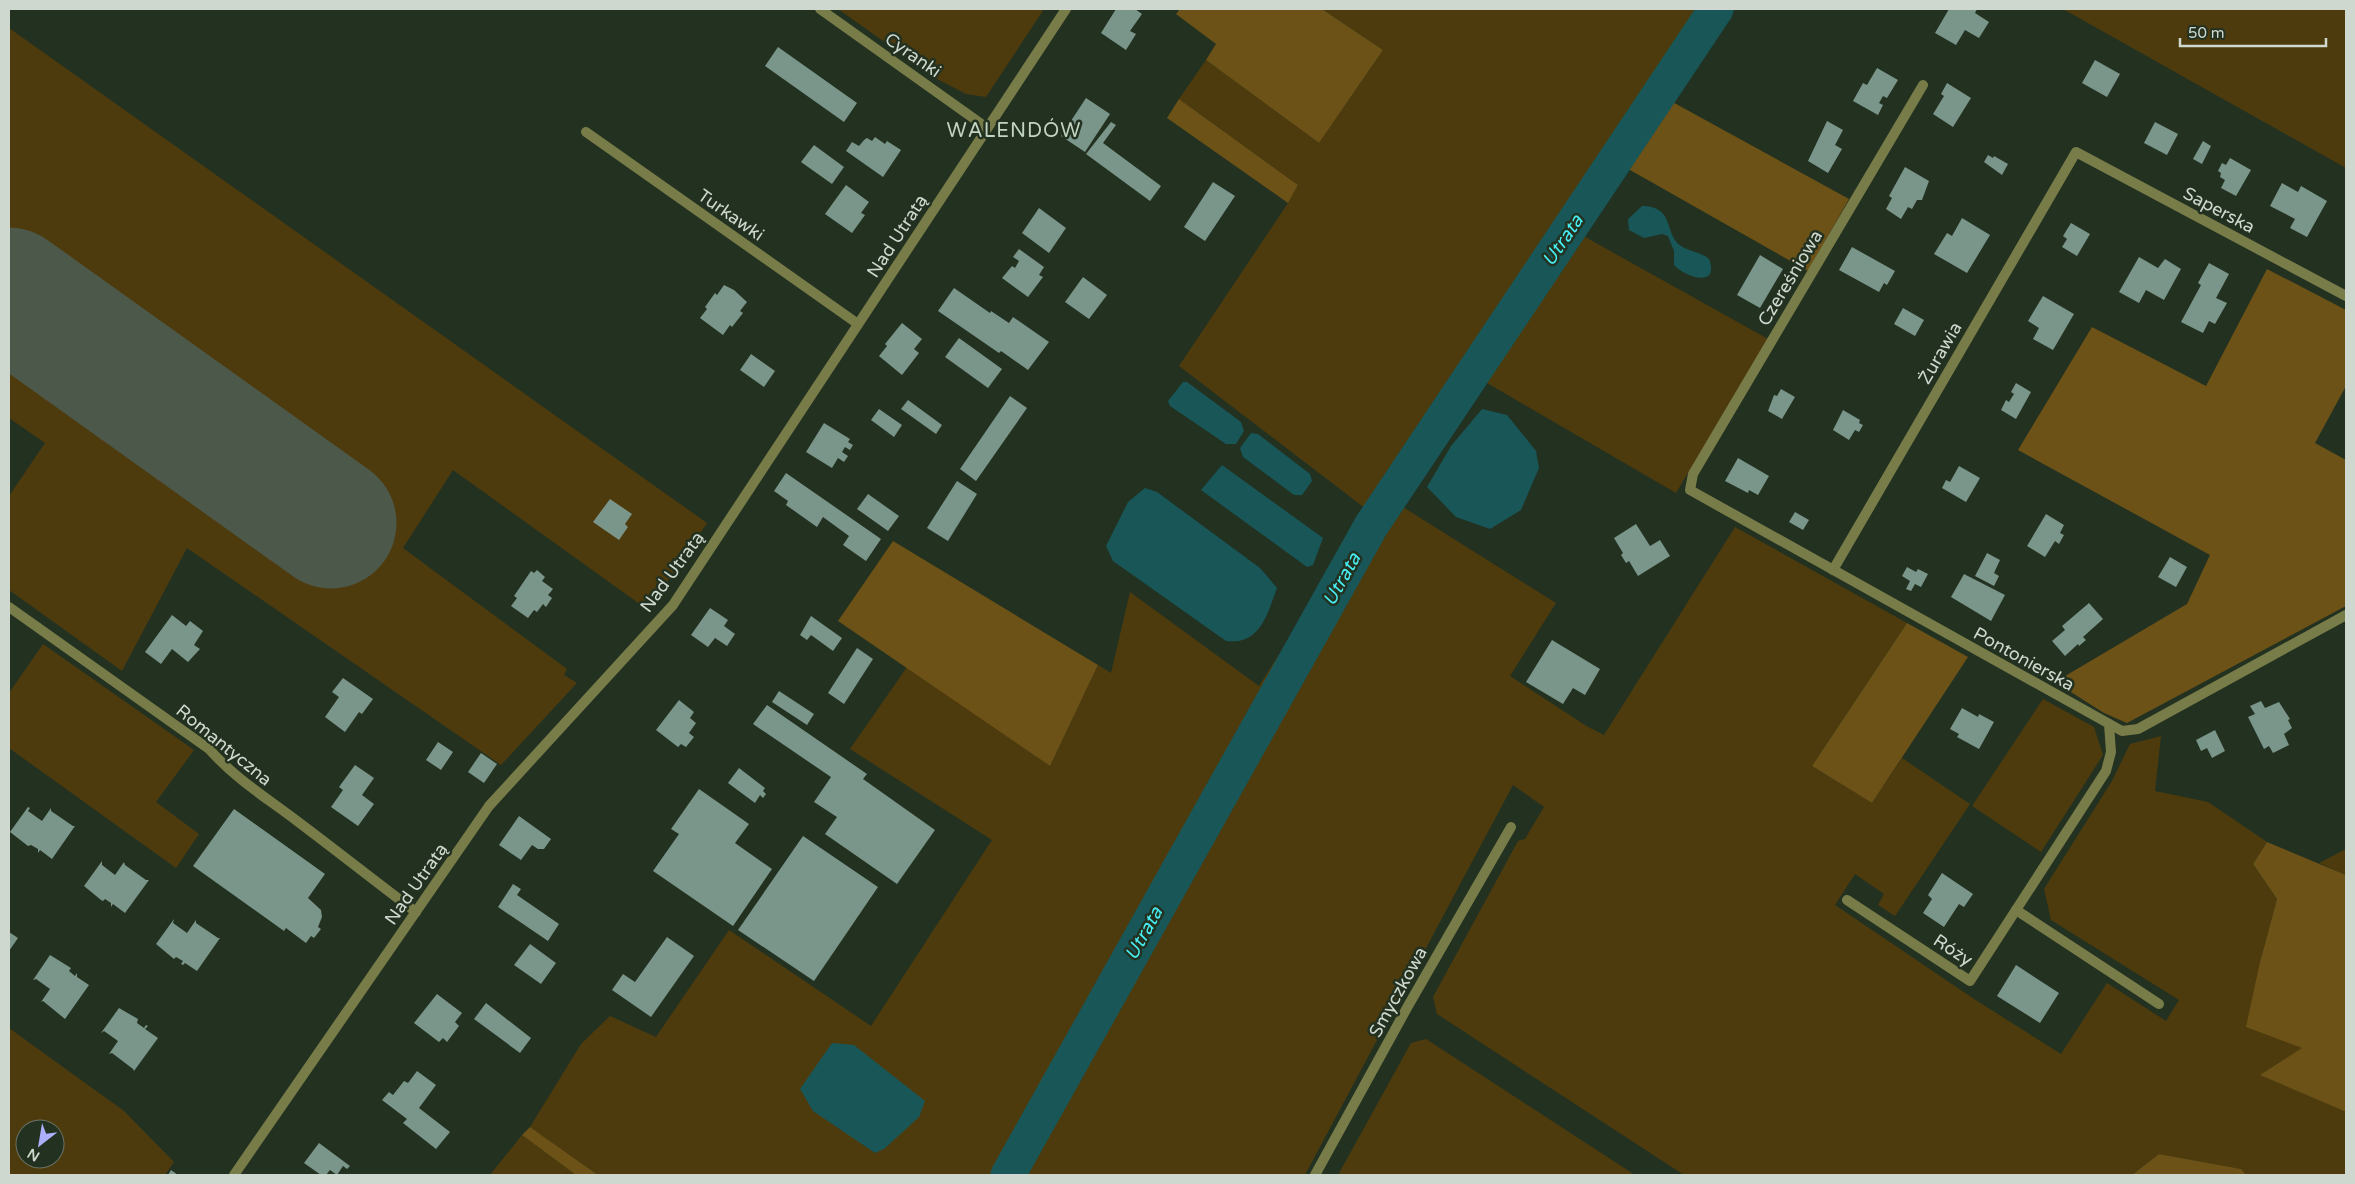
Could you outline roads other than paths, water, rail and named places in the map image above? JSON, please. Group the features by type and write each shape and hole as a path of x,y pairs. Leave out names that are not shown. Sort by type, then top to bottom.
{"street":[{"name":"Cyranki","path":"820,9 987,128"},
{"name":"Nad Utratą","path":"234,1175 489,806 673,605 1066,9"},
{"name":"Czereśniowa","path":"1690,490 1694,474 1923,85"},
{"name":"Turkawki","path":"586,132 858,324"},
{"name":"Saperska","path":"2076,152 2346,296"},
{"name":"Żurawia","path":"1833,570 2076,152"},
{"name":"Pontonierska","path":"1690,490 2122,731 2138,729 2346,615"},
{"name":"Romantyczna","path":"9,607 209,749 230,772 250,789 299,822 416,912"},
{"name":"Róży","path":"1847,900 1970,981 2106,771 2111,752 2109,724"},
{"name":"Smyczkowa","path":"1315,1175 1408,1006 1511,827"},
{"path":"2016,910 2159,1004"}],"water":[{"path":"1642,206 1652,207 1660,211 1668,222 1672,235 1681,246 1709,259 1710,274 1700,278 1686,273 1674,265 1674,251 1668,236 1662,234 1644,238 1629,230 1628,219"},
{"path":"1183,382 1187,382 1241,422 1244,431 1236,444 1226,444 1170,406 1168,401"},
{"path":"1482,409 1507,415 1536,451 1539,468 1521,510 1490,529 1456,517 1427,487 1451,446"},
{"path":"1251,433 1258,434 1310,474 1312,481 1302,495 1294,495 1243,457 1240,448"},
{"path":"1222,465 1323,538 1313,565 1307,567 1201,490"},
{"path":"1145,488 1157,492 1260,568 1277,588 1265,618 1254,633 1238,641 1226,641 1113,561 1106,546 1128,502"},
{"path":"832,1043 854,1045 925,1101 919,1117 884,1149 875,1153 813,1111 800,1089"}],"waterway":[{"name":"Utrata","path":"1008,1175 1371,526 1716,9"}],"district":[{"name":"WALENDÓW","path":"1014,130"}]}
